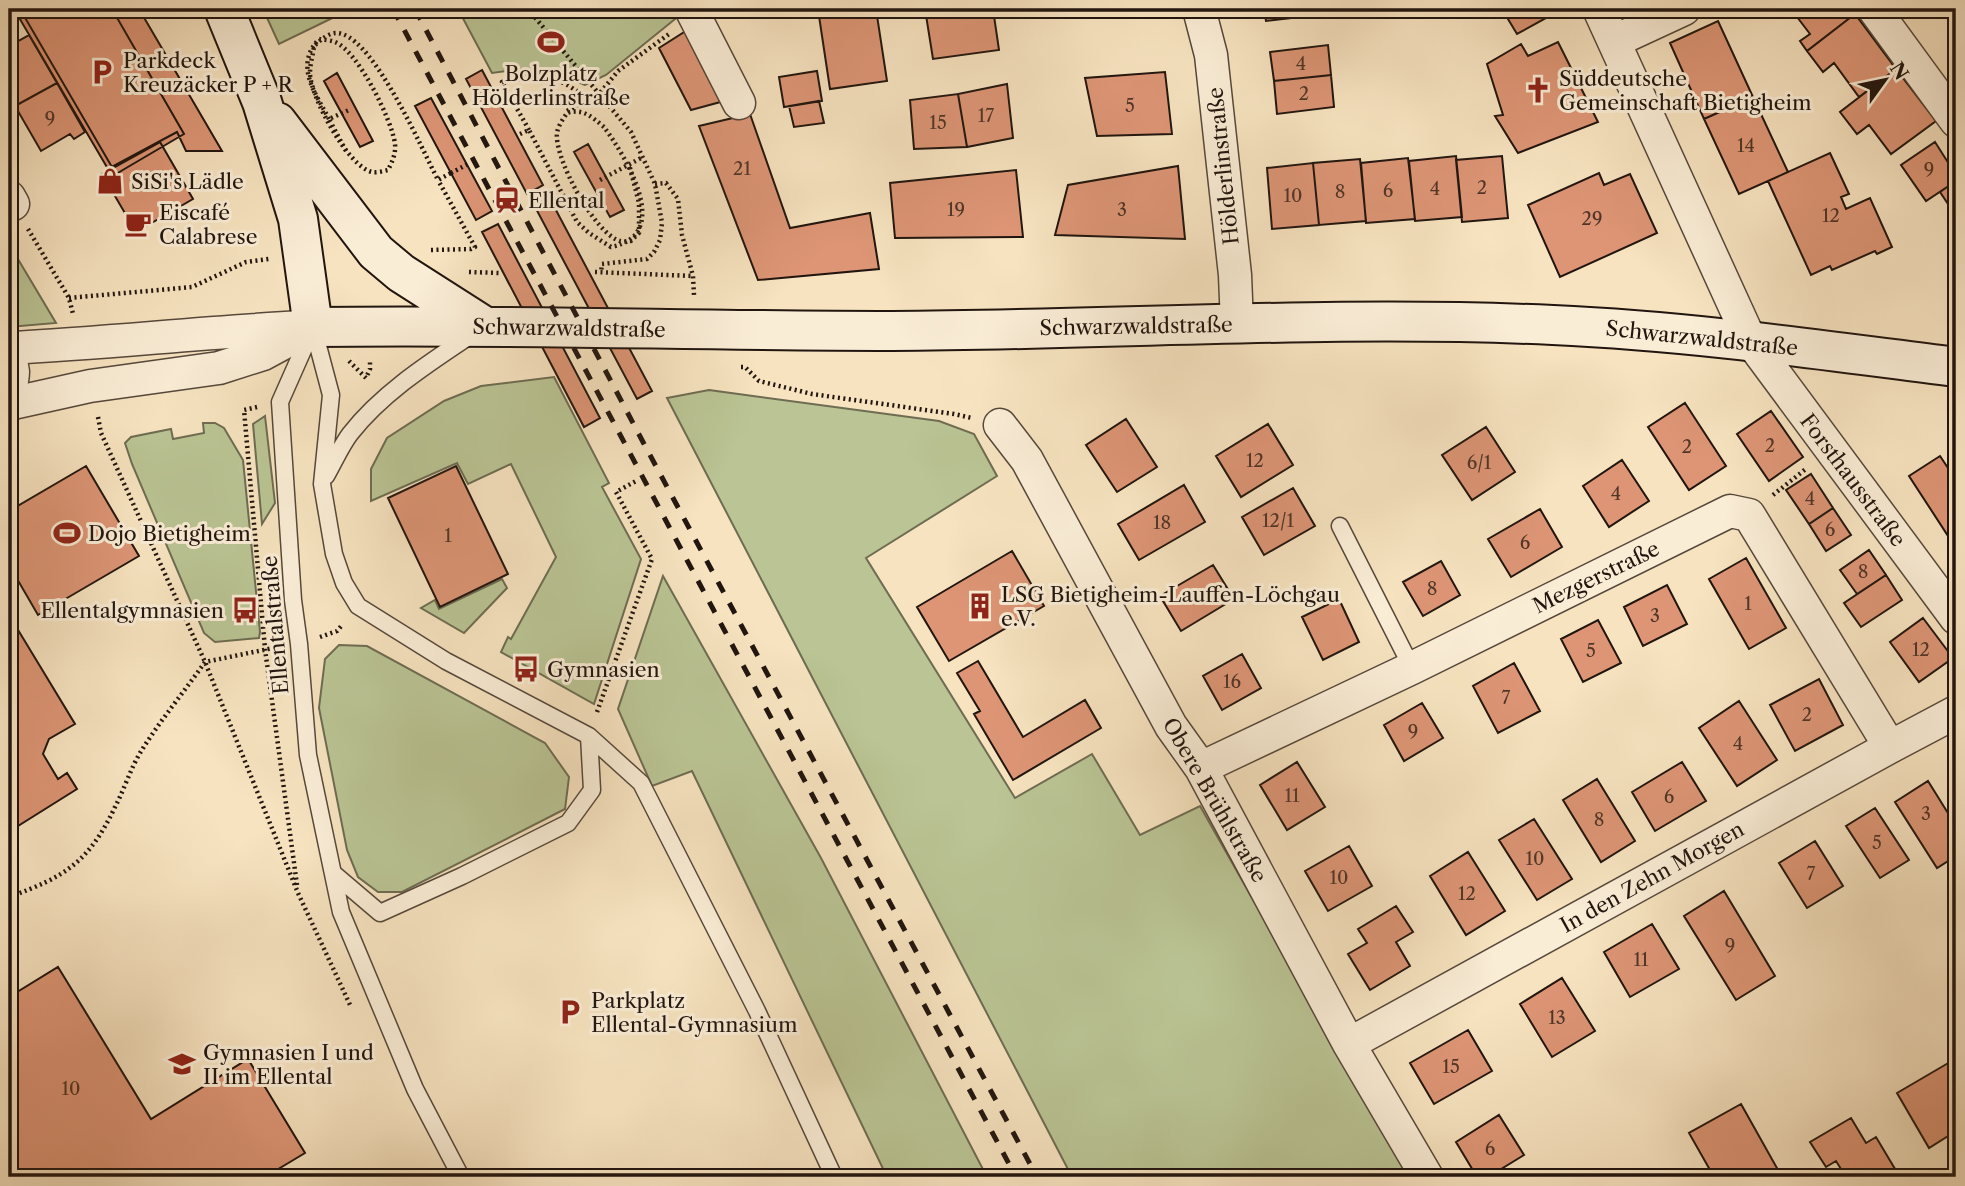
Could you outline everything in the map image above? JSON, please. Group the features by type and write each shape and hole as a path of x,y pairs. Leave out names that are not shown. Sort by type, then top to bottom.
{"main road":[{"path":"224,9 262,102 298,219 313,327"},
{"path":"262,102 376,252 401,273 484,326"},
{"name":"Schwarzwaldstraße","path":"313,327 484,326 698,331 898,331 1237,324 1494,323 1600,327 1750,340 1956,367"}],"street":[{"name":"Hölderlinstraße","path":"1199,9 1211,55 1235,275 1237,324"},
{"name":"Forsthausstraße","path":"1599,9 1750,340 1956,618"},
{"path":"1615,41 1684,9"},
{"path":"1874,9 1956,121"},
{"path":"693,13 739,103"},
{"name":"Schwarzwaldstraße","path":"9,347 82,345 214,331 313,327"},
{"name":"Schwarzwaldstraße","path":"12,403 90,386 219,368 263,354 313,327"},
{"name":"Obere Brühlstraße","path":"1000,425 1027,460 1171,726 1201,768 1349,1044 1427,1177"},
{"name":"Mezgerstraße","path":"1201,768 1412,668 1730,511 1749,515"},
{"path":"1749,515 1890,747"},
{"name":"In den Zehn Morgen","path":"1349,1044 1956,712"}],"lane":[{"path":"322,484 350,434 385,398 426,365 484,326"},
{"path":"313,327 331,395 322,484 334,554 344,583 358,606 446,661 589,736 641,783 751,1000 834,1177"},
{"name":"Ellentalstraße","path":"313,327 280,402 293,600 308,755 341,912 415,1089 461,1177"},
{"path":"9,347 20,359 21,378 12,403"},
{"path":"1340,526 1412,668"},
{"path":"333,873 380,914 568,823 592,790 589,736"}],"path":[{"path":"528,9 631,132 655,184 662,223 660,240 654,252 647,259 602,264 598,272 692,276 682,235 678,199 666,183 655,184"},
{"path":"567,111 600,93 618,71 693,13"},
{"path":"329,119 318,99 313,88 307,78 309,50 319,39 328,41 337,43 365,74 385,112 395,144 394,159 388,170 372,172 354,162 318,99 310,75 314,46 321,40 327,35 341,33 359,43 376,64 475,247 442,248"},
{"path":"600,93 583,95 558,81 526,78 502,82 577,222 602,243 611,247 626,244 642,225 637,184 618,146 604,127 586,113 567,113 557,131 558,146 571,181 602,227 620,241 631,241 639,233 639,203 629,164"},
{"path":"520,134 528,130"},
{"path":"600,180 643,157"},
{"path":"438,180 468,164"},
{"path":"11,201 69,299 82,345"},
{"path":"69,299 192,287 246,262"},
{"path":"735,367 745,367 759,381 812,394 954,414 1000,425"},
{"path":"90,386 101,433 205,662 298,893 356,1017"},
{"path":"244,410 265,649 298,893"},
{"path":"1749,515 1830,450"},
{"path":"589,736 652,559 616,492 636,481"},
{"path":"9,897 36,887 70,869 94,847 139,754 205,662 299,644 337,631 358,606"}],"green space":[{"path":"263,9 351,9 279,44"},
{"path":"458,9 677,9 680,15 606,75 585,85 548,72 525,75 521,69 492,73"},
{"path":"9,244 56,323 9,327"},
{"path":"554,377 609,483 602,487 641,559 594,704 501,652 508,637 511,639 556,557 511,464 468,484 457,463 371,501 371,469 387,438 444,401 481,386"},
{"path":"709,390 939,421 974,434 997,476 866,558 1015,798 1092,754 1140,835 1200,806 1410,1177 1072,1177 667,398"},
{"path":"265,416 275,503 262,524 253,424"},
{"path":"203,423 215,423 224,428 243,460 259,638 215,642 204,633 125,443 131,437 171,429 173,439 204,433"},
{"path":"663,576 821,858 987,1177 887,1177 692,771 652,786 618,709"},
{"path":"502,579 507,588 464,633 421,608 435,600 439,609"},
{"path":"339,645 367,646 545,743 569,777 565,809 402,892 378,892 358,877 347,850 319,708 325,659"}],"building":[{"name":"Parkdeck Kreuzäcker P + R","path":"14,9 139,9 222,151 186,151 177,132 108,169"},
{"name":"Parkdeck Kreuzäcker P + R","path":"20,9 112,9 184,134 116,174"},
{"path":"876,9 887,81 830,89 819,16"},
{"path":"925,9 993,9 999,50 933,59"},
{"path":"1039,9 1079,9 1040,17"},
{"path":"1264,9 1317,9 1317,15 1266,21"},
{"path":"1514,9 1553,9 1555,13 1517,34 1505,14"},
{"path":"1791,9 1850,9 1855,14 1807,51 1800,41 1810,34"},
{"path":"1855,14 1896,69 1859,97 1834,63 1823,72 1807,51"},
{"path":"1718,21 1753,97 1704,119 1670,43"},
{"path":"689,29 724,101 691,110 659,48"},
{"path":"29,35 57,83 15,106 9,95 9,46"},
{"name":"Süddeutsche Gemeinschaft Bietigheim","path":"1558,42 1598,122 1518,153 1495,116 1503,115 1487,64 1521,44 1528,56"},
{"path":"1328,45 1331,75 1274,81 1270,52"},
{"path":"1896,69 1936,121 1891,154 1869,125 1857,134 1840,112"},
{"path":"482,70 543,185 527,194 466,79"},
{"path":"817,71 822,101 784,107 779,77"},
{"path":"1165,72 1172,134 1097,136 1085,78"},
{"path":"337,73 373,141 360,147 324,81"},
{"path":"1331,75 1334,107 1277,114 1274,81"},
{"path":"57,83 85,132 74,139 70,134 41,151 15,106"},
{"path":"1007,84 1013,138 967,147 958,94"},
{"path":"958,94 967,147 914,149 910,100"},
{"path":"1753,97 1788,172 1739,194 1704,119"},
{"path":"431,98 492,211 476,220 415,106"},
{"path":"819,101 824,123 794,127 789,106"},
{"path":"750,114 790,228 870,213 879,269 758,280 699,126"},
{"path":"160,142 193,199 136,232 102,174"},
{"path":"1935,142 1956,175 1956,181 1926,201 1901,165"},
{"path":"588,144 624,210 610,217 574,152"},
{"path":"1830,153 1849,194 1841,197 1846,209 1870,198 1892,247 1877,254 1875,251 1832,270 1830,266 1811,275 1768,181"},
{"path":"1456,156 1462,217 1415,221 1409,161"},
{"path":"1502,156 1508,218 1462,222 1456,160"},
{"path":"1408,158 1415,219 1366,223 1361,163"},
{"path":"1360,159 1366,221 1319,225 1313,163"},
{"path":"1313,163 1319,225 1272,229 1267,168"},
{"path":"1178,166 1185,239 1055,235 1068,185"},
{"path":"1016,170 1023,237 895,238 890,183"},
{"path":"1599,173 1604,185 1630,174 1657,233 1560,277 1528,205"},
{"path":"1956,181 1956,216 1940,192"},
{"path":"549,197 652,391 637,399 534,205"},
{"path":"498,224 600,418 584,427 482,232"},
{"path":"1685,403 1726,466 1689,490 1648,427"},
{"path":"1771,411 1803,457 1769,481 1737,434"},
{"path":"1126,419 1157,467 1117,492 1086,445"},
{"path":"1268,424 1293,465 1241,497 1216,456"},
{"path":"1486,427 1515,472 1472,500 1442,455"},
{"path":"1940,456 1956,480 1956,535 1950,539 1909,476"},
{"path":"1622,460 1649,501 1609,527 1583,486"},
{"name":"Dojo Bietigheim","path":"86,466 139,556 38,615 9,565 9,511"},
{"path":"456,466 508,574 440,607 388,498"},
{"path":"1811,474 1833,508 1809,524 1786,490"},
{"path":"1184,485 1205,522 1139,560 1118,524"},
{"path":"1293,488 1315,526 1264,555 1242,517"},
{"path":"1833,508 1851,535 1826,551 1809,524"},
{"path":"1540,509 1562,547 1511,577 1488,539"},
{"path":"1869,550 1886,575 1857,594 1840,570"},
{"name":"LSG Bietigheim-Lauffen-Löchgau e.V.","path":"1012,551 1044,606 949,661 917,607"},
{"path":"1746,558 1786,628 1749,649 1709,579"},
{"path":"1441,561 1460,595 1423,616 1403,582"},
{"path":"1213,565 1234,599 1181,631 1160,596"},
{"path":"1886,575 1902,600 1861,627 1844,603"},
{"path":"1667,585 1687,624 1643,646 1624,607"},
{"path":"1339,599 1359,642 1323,660 1302,617"},
{"path":"9,615 75,724 49,739 43,754 58,779 67,773 77,789 10,831"},
{"path":"1923,618 1953,658 1919,682 1890,642"},
{"path":"1598,620 1621,663 1583,682 1561,639"},
{"path":"1242,654 1261,688 1222,710 1203,676"},
{"path":"978,661 1023,737 1085,700 1101,728 1013,780 974,714 980,711 957,673"},
{"path":"1514,663 1540,711 1498,733 1473,686"},
{"path":"1819,679 1843,725 1795,751 1770,705"},
{"path":"1739,701 1777,760 1737,786 1699,728"},
{"path":"1422,703 1443,738 1404,761 1384,725"},
{"path":"1297,762 1325,807 1287,830 1260,785"},
{"path":"1682,762 1706,801 1655,831 1632,792"},
{"path":"1597,779 1635,841 1601,862 1563,800"},
{"path":"1928,781 1956,826 1956,856 1937,868 1895,802"},
{"path":"1875,808 1909,860 1880,878 1846,826"},
{"path":"1534,819 1572,879 1537,900 1499,840"},
{"path":"1815,841 1843,886 1807,908 1779,863"},
{"path":"1349,846 1372,886 1328,911 1305,871"},
{"path":"1468,852 1505,911 1466,935 1430,876"},
{"path":"1724,891 1775,976 1736,1000 1684,916"},
{"path":"1396,906 1413,932 1396,942 1410,966 1370,990 1348,954 1367,943 1358,929"},
{"path":"1652,924 1679,969 1630,997 1604,952"},
{"path":"58,967 151,1119 248,1059 305,1153 275,1171 279,1177 9,1177 9,997"},
{"path":"1562,978 1595,1031 1552,1057 1520,1004"},
{"path":"1468,1030 1492,1071 1434,1104 1410,1063"},
{"path":"1950,1062 1956,1072 1956,1131 1929,1148 1897,1093"},
{"path":"1741,1104 1782,1177 1714,1177 1689,1133"},
{"path":"1499,1115 1524,1155 1488,1177 1477,1177 1456,1142"},
{"path":"1851,1118 1866,1143 1876,1137 1898,1174 1893,1177 1846,1177 1836,1161 1826,1167 1810,1142"}],"railway":[{"path":"393,9 1016,1177"},
{"path":"415,9 643,442 1037,1177"}],"place":[{"name":"Bolzplatz Hölderlinstraße","path":"551,42"},
{"name":"Parkdeck Kreuzäcker P + R","path":"102,72"},
{"name":"Süddeutsche Gemeinschaft Bietigheim","path":"1538,90"},
{"name":"SiSi's Lädle","path":"110,181"},
{"name":"Ellental","path":"507,200"},
{"name":"Eiscafé Calabrese","path":"138,224"},
{"name":"Dojo Bietigheim","path":"67,533"},
{"name":"LSG Bietigheim-Lauffen-Löchgau e.V.","path":"980,606"},
{"name":"Ellentalgymnasien","path":"245,610"},
{"name":"Gymnasien","path":"526,669"},
{"name":"Parkplatz Ellental-Gymnasium","path":"570,1012"},
{"name":"Gymnasien I und II im Ellental","path":"182,1064"}]}
